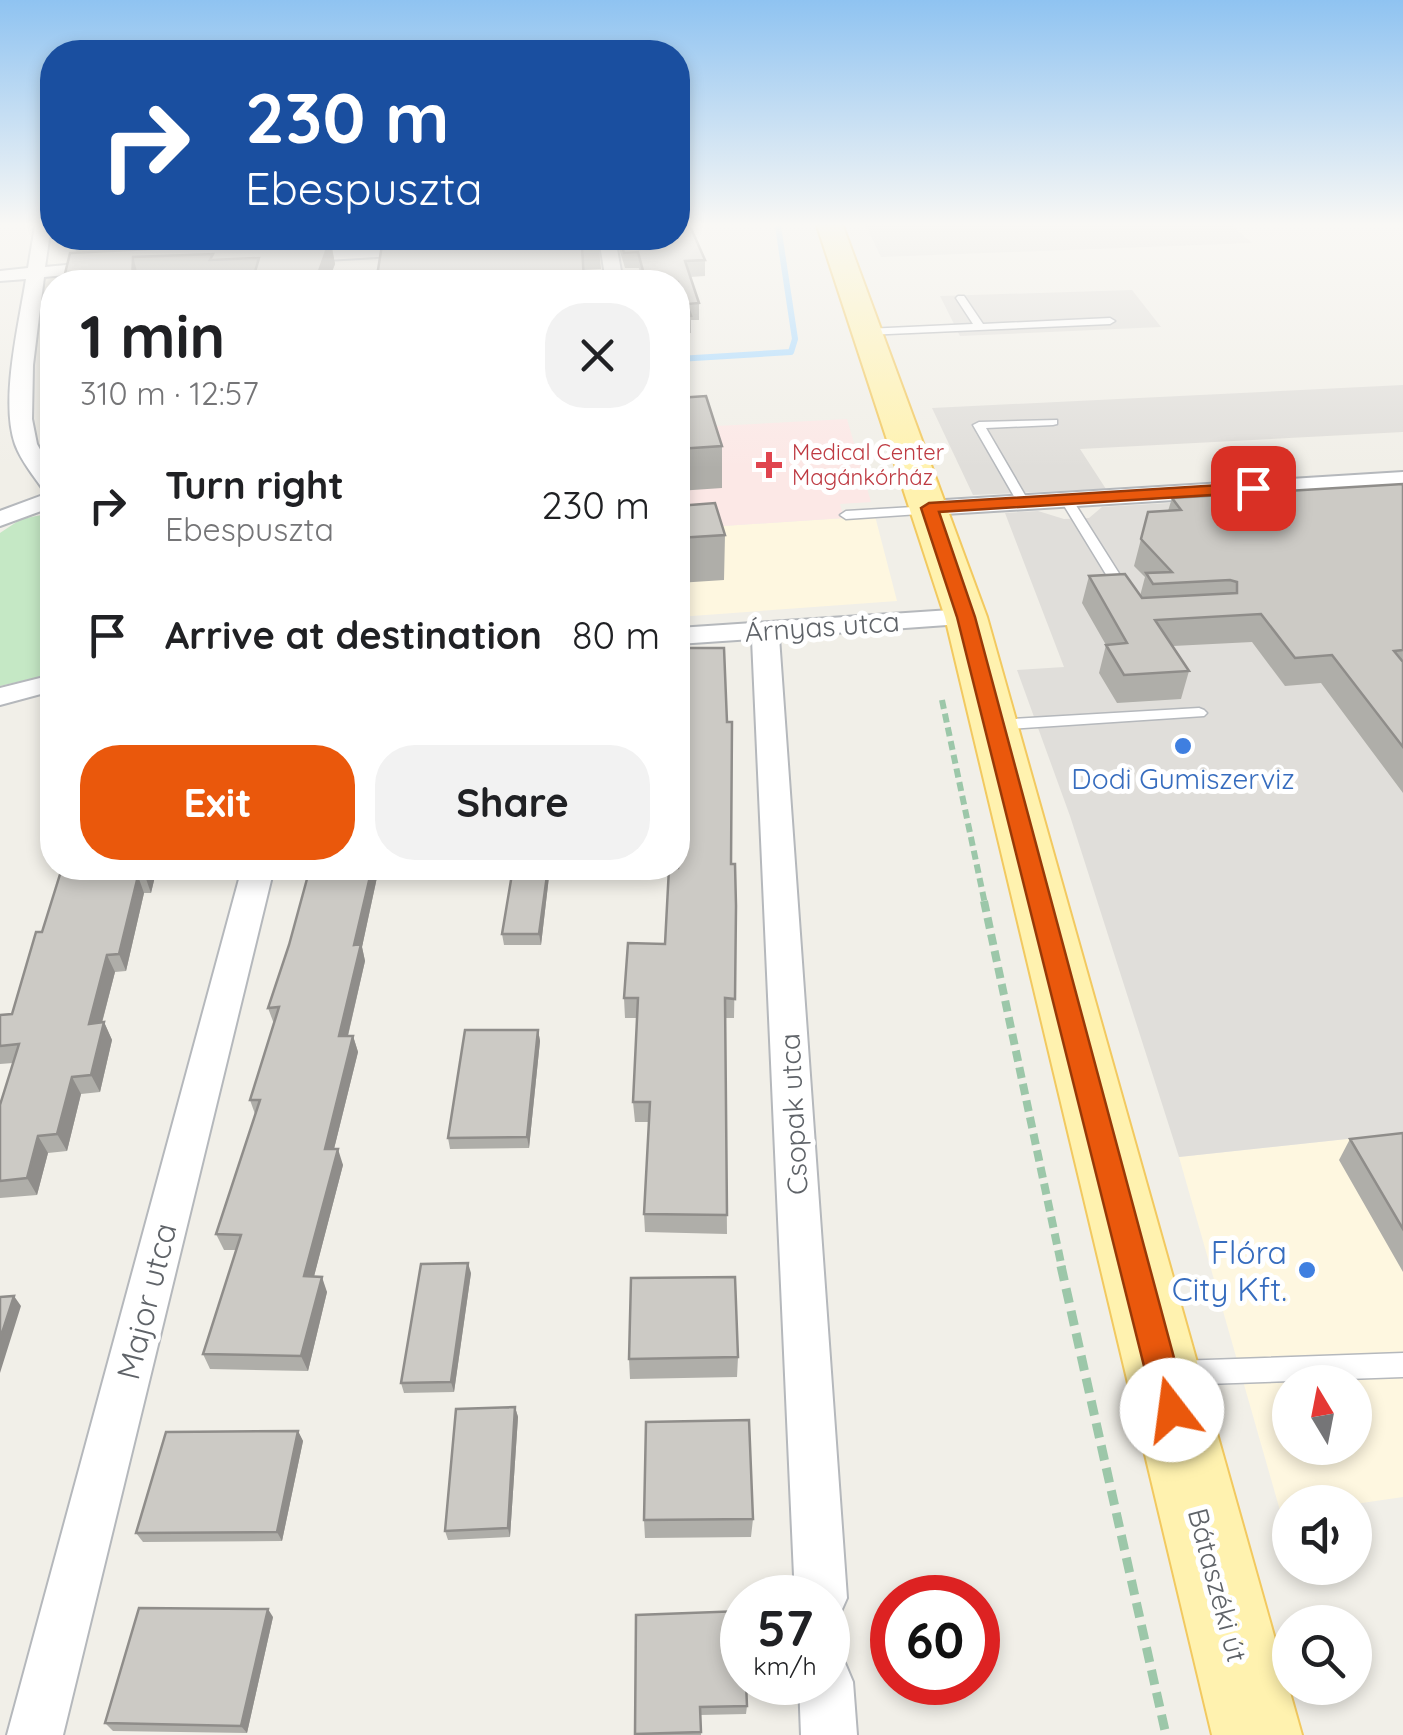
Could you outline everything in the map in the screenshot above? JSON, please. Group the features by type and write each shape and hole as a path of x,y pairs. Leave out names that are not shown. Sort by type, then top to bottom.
{"main road":[{"name":"Bátaszéki út","path":"857,307 966,617 1257,1735"}],"street":[{"path":"36,307 33,385 24,440 40,466"},
{"path":"0,389 33,385"},
{"path":"930,509 1403,479"},
{"path":"0,519 40,504"},
{"name":"Árnyas utca","path":"690,635 966,617"},
{"name":"Csopak utca","path":"766,630 821,1575"},
{"path":"0,697 40,686"},
{"name":"Major utca","path":"35,1735 255,880"},
{"path":"828,1705 830,1735"}],"lane":[{"path":"967,307 980,327"},
{"path":"866,332 1110,322"},
{"path":"1023,502 978,425 1053,422"},
{"path":"1066,499 1130,603"},
{"path":"846,515 930,509"},
{"path":"994,725 1199,713"},
{"path":"1162,1374 1403,1364"}],"path":[{"path":"940,688 1071,1313 1166,1735"}],"shaded area":[{"path":"945,307 1145,307 1161,327 960,336"},
{"path":"1403,385 1403,432 1080,449 1106,489 973,495 932,408"},
{"name":"Medical Center Magánkórház","path":"847,419 871,502 840,504 844,518 690,528 690,427"},
{"path":"1403,489 1403,1133 1179,1157 1070,816 1017,670 1064,667 1005,513 1038,511 1064,519 1089,518 1102,507"},
{"path":"875,516 897,601 690,616 690,528"},
{"name":"Flóra City Kft.","path":"1403,1133 1403,1497 1372,1502 1372,1485 1273,1485 1179,1157"}],"green space":[{"path":"40,515 40,677 0,686 0,533 21,519"}],"building":[{"path":"706,396 722,446 690,448 690,397"},
{"path":"1403,484 1403,650 1394,651 1403,662 1403,747 1332,655 1295,658 1261,614 1155,620 1189,671 1124,675 1106,645 1127,643 1089,576 1125,574 1142,598 1237,593 1237,582 1230,580 1153,584 1146,573 1172,572 1141,539 1148,512 1181,510 1172,498"},
{"path":"715,503 725,535 690,537 690,505"},
{"path":"690,648 724,648 727,722 732,722 731,864 735,864 736,906 735,999 725,998 727,1215 644,1214 650,1102 633,1102 638,998 624,998 628,943 665,944 668,880 690,880"},
{"path":"58,880 137,880 119,954 107,955 89,1024 104,1022 91,1075 72,1077 57,1134 38,1136 27,1178 0,1181 0,1105 19,1044 0,1046 0,1015 12,1014 36,932 42,932"},
{"path":"307,880 369,880 354,945 361,944 339,1036 353,1036 325,1149 338,1149 304,1276 322,1277 301,1356 203,1354 241,1235 216,1234 260,1100 250,1100 279,1007 268,1008"},
{"path":"511,880 546,880 539,934 502,934"},
{"path":"465,1030 538,1030 527,1137 448,1138"},
{"path":"1403,1133 1403,1229 1350,1139"},
{"path":"468,1263 451,1382 401,1383 421,1264"},
{"path":"735,1277 738,1357 629,1359 631,1278"},
{"path":"14,1296 0,1339 0,1297"},
{"path":"515,1407 508,1528 445,1531 456,1409"},
{"path":"749,1420 753,1519 644,1520 646,1422"},
{"path":"298,1431 277,1532 136,1533 166,1432"},
{"path":"139,1608 268,1609 241,1726 105,1723"},
{"path":"720,1612 720,1705 747,1706 700,1707 701,1732 635,1734 636,1615"}],"waterway":[{"path":"690,358 791,352 795,339 790,307"}],"place":[{"name":"Medical Center Magánkórház","path":"769,465"},
{"name":"Dodi Gumiszerviz","path":"1183,746"},
{"name":"Flóra City Kft.","path":"1307,1270"}],"route":[{"path":"1172,1410 966,617 929,508 1253,488"}]}
